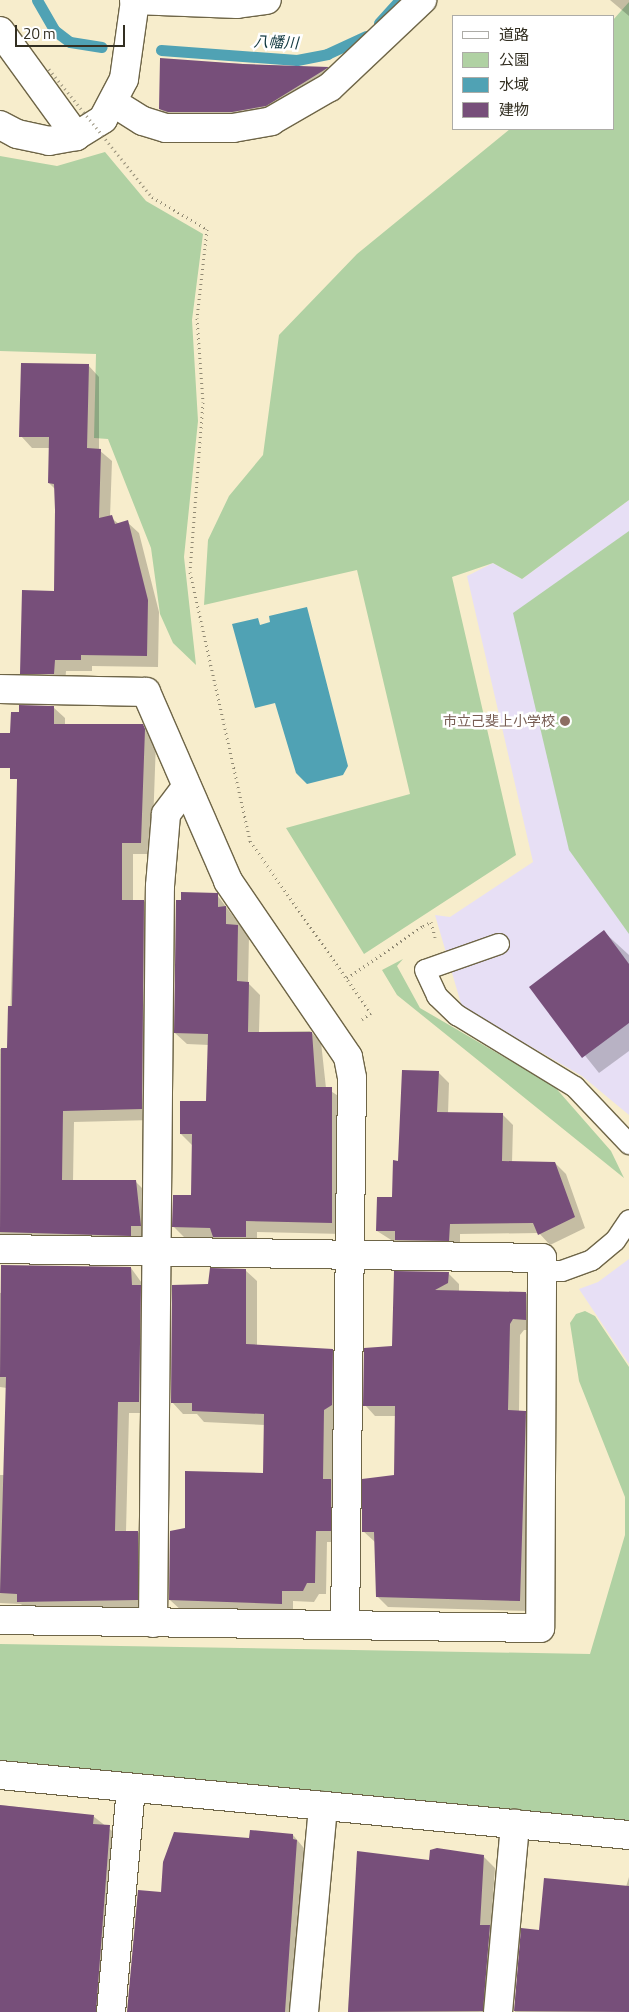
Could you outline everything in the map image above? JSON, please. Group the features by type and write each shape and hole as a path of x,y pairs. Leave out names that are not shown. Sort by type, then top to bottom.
{"street":[{"path":"0,125 39,140 76,136 103,119 114,103 127,65 134,0 237,4 267,0"},
{"path":"114,103 143,121 166,128 233,128 270,121 330,88 422,0"},
{"path":"0,32 76,136"},
{"path":"0,689 146,692 228,881 348,1057 352,1078 345,1626"},
{"path":"153,1623 160,886 166,814 186,787"},
{"path":"0,1249 157,1250 542,1258 540,1628 0,1620"},
{"path":"0,1775 629,1835"},
{"path":"111,2012 131,1788"},
{"path":"304,2012 323,1806"},
{"path":"498,2012 515,1824"}],"lane":[{"path":"499,944 424,970 437,996 457,1015 575,1087 629,1144"},
{"path":"541,1271 562,1270 592,1260 615,1241 629,1220"}],"path":[{"path":"49,69 152,197 207,229 197,318 204,402 190,572 250,841 372,1013 335,1039"},
{"path":"347,978 423,926"}],"shaded area":[{"name":"市立己斐上小学校","path":"629,500 629,1115 582,1076 462,1007 435,915 450,917 533,862 467,576 493,563 522,579"},
{"path":"629,1259 629,1364 579,1289 598,1282"}],"green space":[{"path":"629,2 629,500 522,579 493,563 452,577 516,855 364,954 286,828 410,794 357,570 204,605 208,540 229,496 263,455 279,335 357,254 509,130 614,130 614,19"},
{"path":"105,152 146,201 203,234 192,320 198,421 184,557 196,665 173,643 160,614 151,548 108,439 94,438 96,354 0,351 0,156 57,166"},
{"path":"629,531 629,934 569,850 513,613"},
{"path":"403,959 397,966 420,1008 554,1086 611,1151 624,1178 397,995 382,970"},
{"path":"585,1311 595,1316 629,1367 629,1823 0,1760 0,1644 590,1654 625,1535 625,1497 579,1381 570,1323 576,1314"}],"water":[{"path":"307,607 348,766 343,775 307,784 296,773 275,703 255,708 232,624 258,618 260,625 270,622 269,616"}],"building":[{"path":"160,58 243,64 329,67 266,106 232,112 168,112 159,109"},
{"path":"21,363 89,364 87,448 101,449 99,518 112,515 115,524 128,520 148,600 147,656 81,655 81,660 55,660 54,674 20,674 22,590 54,591 55,510 54,484 48,483 49,437 19,437"},
{"path":"19,705 54,706 54,724 143,724 145,729 141,843 122,843 122,900 144,900 142,1109 63,1111 62,1180 136,1180 141,1226 131,1226 131,1236 0,1232 1,1048 7,1048 8,1006 12,1006 17,779 10,779 10,768 0,768 0,733 10,733 11,712 19,712"},
{"path":"181,892 218,893 218,907 226,906 226,924 238,925 237,981 249,982 248,1032 312,1032 316,1087 332,1087 332,1223 246,1221 246,1237 213,1237 210,1228 172,1227 173,1195 191,1195 192,1134 180,1134 180,1101 206,1101 208,1034 174,1033 176,900 181,900"},
{"path":"604,930 629,964 629,1023 582,1058 529,987"},
{"path":"402,1070 439,1071 437,1112 503,1113 502,1161 555,1162 575,1217 538,1235 533,1223 450,1224 449,1241 395,1240 395,1231 376,1231 377,1197 392,1197 393,1160 398,1161"},
{"path":"1,1265 131,1267 132,1285 141,1285 139,1402 118,1402 115,1531 138,1531 138,1600 17,1602 17,1594 0,1593 6,1377 0,1377"},
{"path":"210,1268 246,1269 246,1344 333,1349 332,1405 324,1410 323,1479 331,1479 331,1531 316,1531 315,1583 307,1583 303,1591 282,1591 282,1604 169,1600 170,1531 185,1528 185,1471 263,1473 264,1414 192,1411 192,1403 171,1403 172,1285 208,1284"},
{"path":"394,1271 449,1272 448,1283 435,1290 526,1292 526,1320 513,1319 510,1324 508,1410 526,1411 520,1601 376,1597 374,1532 362,1532 362,1479 394,1475 395,1406 363,1406 364,1348 392,1346"},
{"path":"0,1805 94,1815 93,1824 110,1825 96,2012 0,2012"},
{"path":"250,1830 293,1834 293,1839 297,1840 285,2012 127,2012 138,1890 161,1892 163,1862 174,1832 249,1838"},
{"path":"437,1848 484,1855 480,1925 490,1925 483,2011 348,2012 357,1851 429,1860 430,1850"},
{"path":"544,1878 629,1886 629,2012 514,2011 521,1928 539,1930"}],"waterway":[{"name":"八幡川","path":"37,0 54,30 70,42 102,47"},
{"name":"八幡川","path":"379,23 400,0"},
{"name":"八幡川","path":"161,50 297,60 327,54 366,36"}],"place":[{"name":"市立己斐上小学校","path":"565,721"}]}
